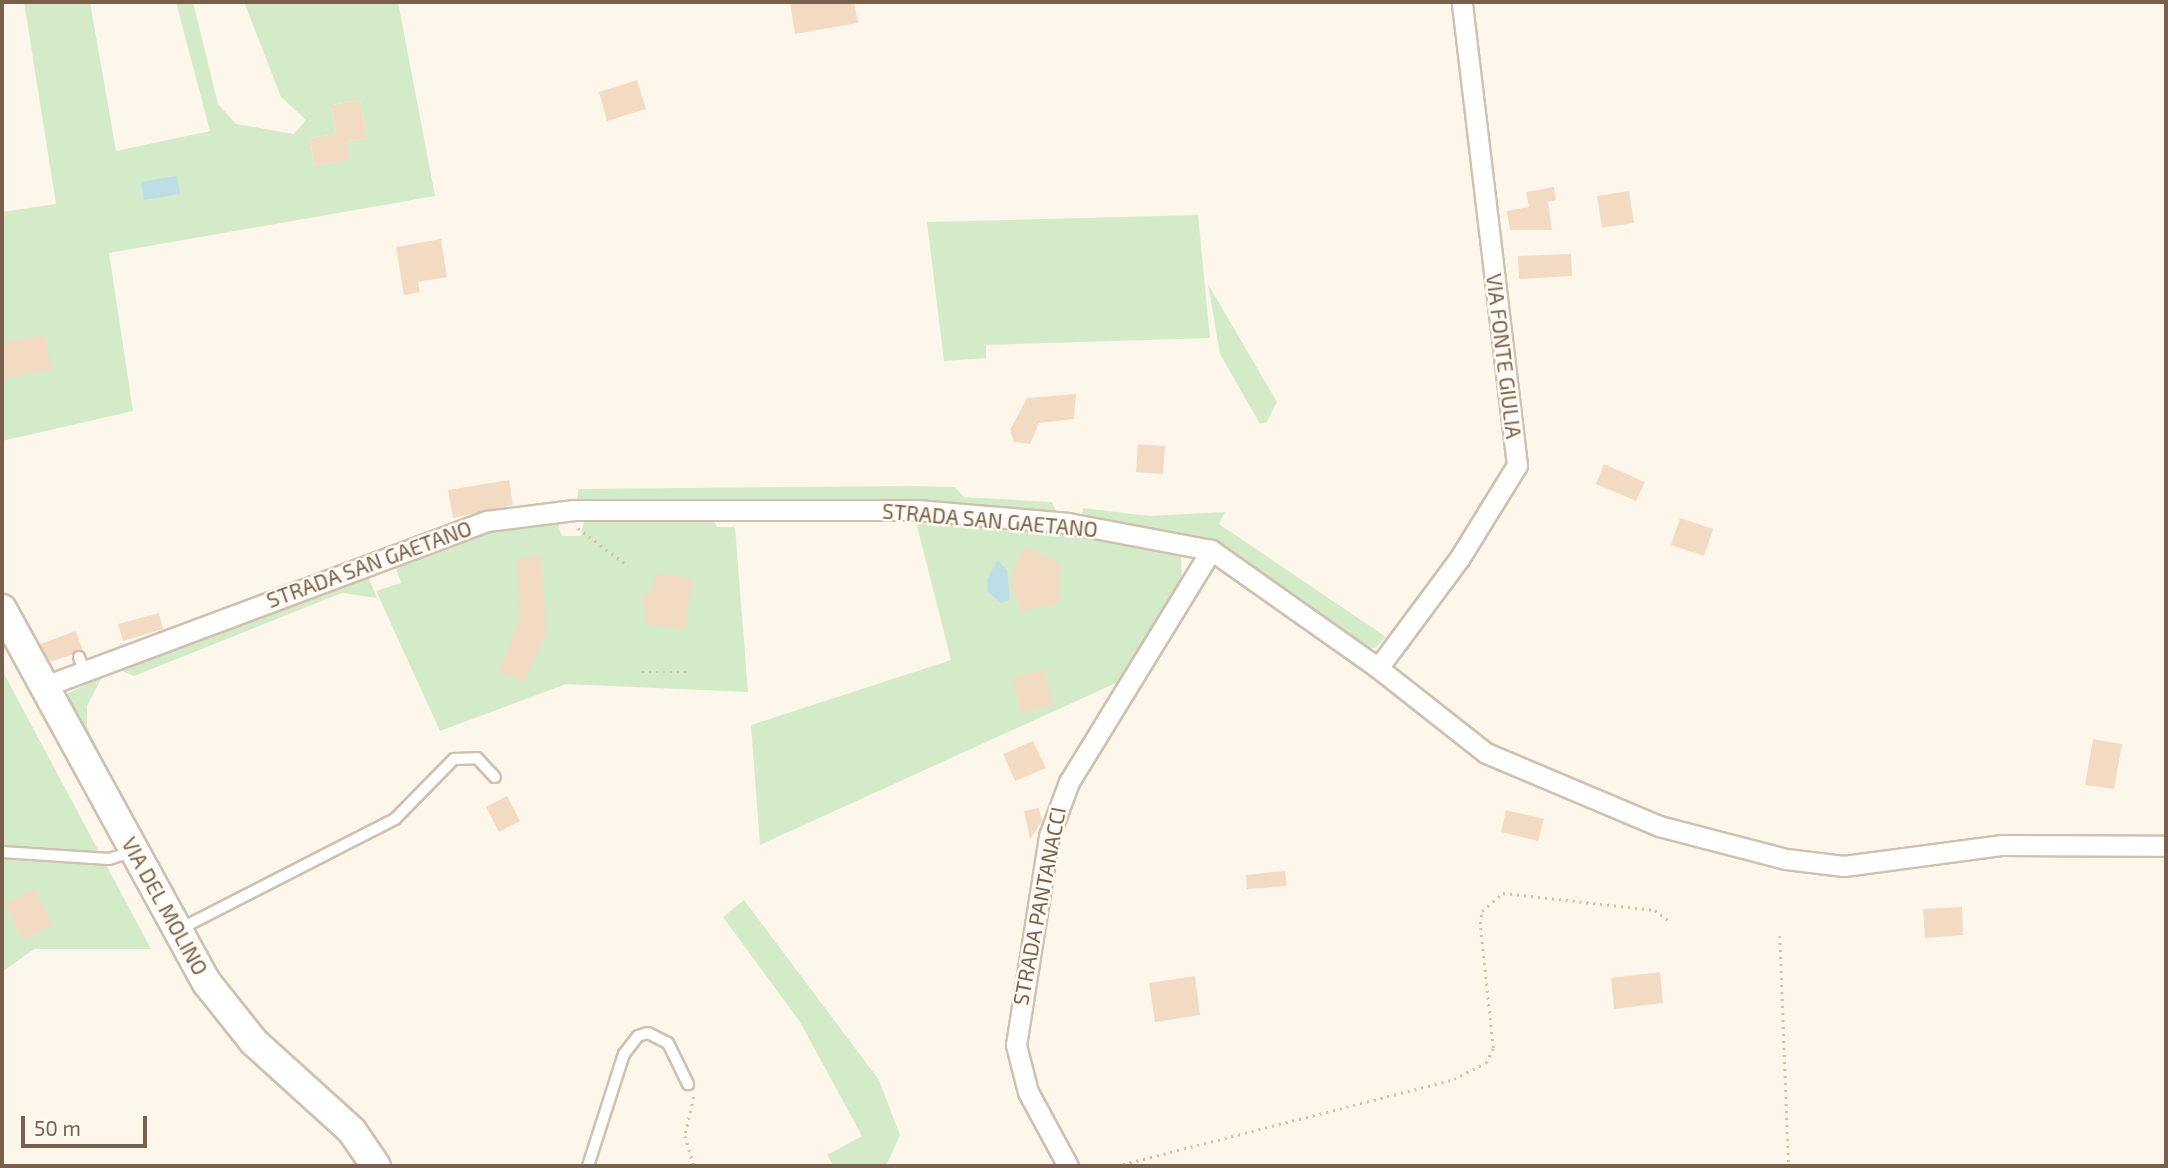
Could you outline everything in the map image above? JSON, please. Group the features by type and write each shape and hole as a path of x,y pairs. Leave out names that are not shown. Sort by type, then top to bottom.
{"street":[{"name":"VIA FONTE GIULIA","path":"1378,667 1460,559 1517,465 1462,2"},
{"name":"STRADA SAN GAETANO","path":"48,685 82,664 450,532 550,512 917,510 1068,523 1211,550 1378,667 1486,753 1659,826 1786,859 1844,866 2001,845 2166,846"},
{"name":"STRADA PANTANACCI","path":"1068,1166 1028,1092 1016,1045 1049,835 1069,782 1211,550"},
{"name":"VIA DEL MOLINO","path":"2,609 48,685 177,930 230,1015 284,1072 335,1113 375,1165"}],"lane":[{"path":"177,930 395,819 454,759 477,758 495,777"},
{"path":"2,852 108,859 134,850"},
{"path":"588,1166 624,1054 638,1037 648,1033 668,1043 688,1084"}],"path":[{"path":"572,526 628,566"},
{"path":"642,672 689,672"},
{"path":"1116,1166 1454,1079 1486,1063 1493,1048 1480,924 1482,911 1503,893 1655,910 1671,922"},
{"path":"1780,936 1789,1166"},
{"path":"688,1084 695,1107 685,1136 694,1166"}],"green space":[{"path":"24,2 90,2 116,151 210,131 176,2 193,2 218,104 236,124 294,134 306,120 281,97 244,2 398,2 435,196 109,253 133,411 2,441 2,212 56,204","holes":["360,100 367,138 347,141 349,160 314,165 310,138 336,134 332,105"]},
{"path":"1198,215 1210,338 986,345 986,358 944,361 927,222"},
{"path":"1208,284 1277,402 1267,422 1260,424 1220,354"},
{"path":"955,487 964,497 1052,502 1058,515 577,504 578,489"},
{"path":"1083,508 1150,516 1225,512 1219,524 1386,637 1375,648 1360,647 1211,539 1081,518"},
{"path":"915,518 1066,532 1181,553 1182,584 1116,683 760,845 751,725 951,660"},
{"path":"584,520 714,521 717,527 735,527 748,692 566,684 440,731 376,591 401,583 395,565 480,534 557,522 562,536 581,536"},
{"path":"367,574 377,598 342,593 134,676 120,670"},
{"path":"2,670 151,949 34,949 2,972"},
{"path":"102,677 87,706 87,727 165,883 187,910 175,910 62,696"},
{"path":"744,900 879,1080 900,1135 886,1166 834,1166 827,1155 862,1136 800,1022 723,917"}],"water":[{"path":"177,176 180,194 144,200 141,182"},
{"path":"997,560 1007,570 1010,600 1001,603 988,592 987,580"}],"building":[{"path":"790,2 854,2 858,23 795,34"},
{"path":"637,80 646,109 607,121 599,92"},
{"path":"360,100 367,138 347,141 350,160 314,165 310,138 336,134 332,105"},
{"path":"1554,187 1556,200 1548,202 1552,230 1510,230 1507,211 1529,207 1526,192"},
{"path":"1629,191 1634,223 1602,228 1597,196"},
{"path":"441,239 447,277 418,282 420,292 404,295 396,247"},
{"path":"1571,254 1572,276 1519,279 1518,256"},
{"path":"45,335 52,370 2,379 2,343"},
{"path":"1076,394 1074,419 1039,423 1030,444 1014,442 1010,430 1027,398"},
{"path":"1138,444 1165,446 1163,474 1136,472"},
{"path":"1604,464 1645,482 1636,501 1596,484"},
{"path":"509,480 513,505 453,518 448,490"},
{"path":"1680,518 1713,529 1704,556 1671,545"},
{"path":"1024,546 1061,563 1060,603 1020,612 1011,580"},
{"path":"541,555 547,632 524,682 499,672 520,620 517,559"},
{"path":"655,573 693,579 685,630 646,624 643,593 652,594"},
{"path":"159,613 163,629 123,641 118,624"},
{"path":"76,631 83,651 50,662 40,644"},
{"path":"1044,669 1054,705 1021,713 1012,678"},
{"path":"2093,739 2122,744 2114,789 2085,785"},
{"path":"1033,741 1046,768 1015,781 1003,754"},
{"path":"507,796 520,821 499,832 486,807"},
{"path":"1039,808 1042,821 1030,839 1024,811"},
{"path":"1506,810 1544,819 1538,841 1501,832"},
{"path":"1285,871 1287,886 1247,889 1246,875"},
{"path":"35,889 53,925 23,940 5,904"},
{"path":"1962,907 1963,935 1925,938 1923,909"},
{"path":"1660,972 1663,1003 1614,1009 1611,978"},
{"path":"1195,976 1200,1015 1155,1022 1149,983"}]}
